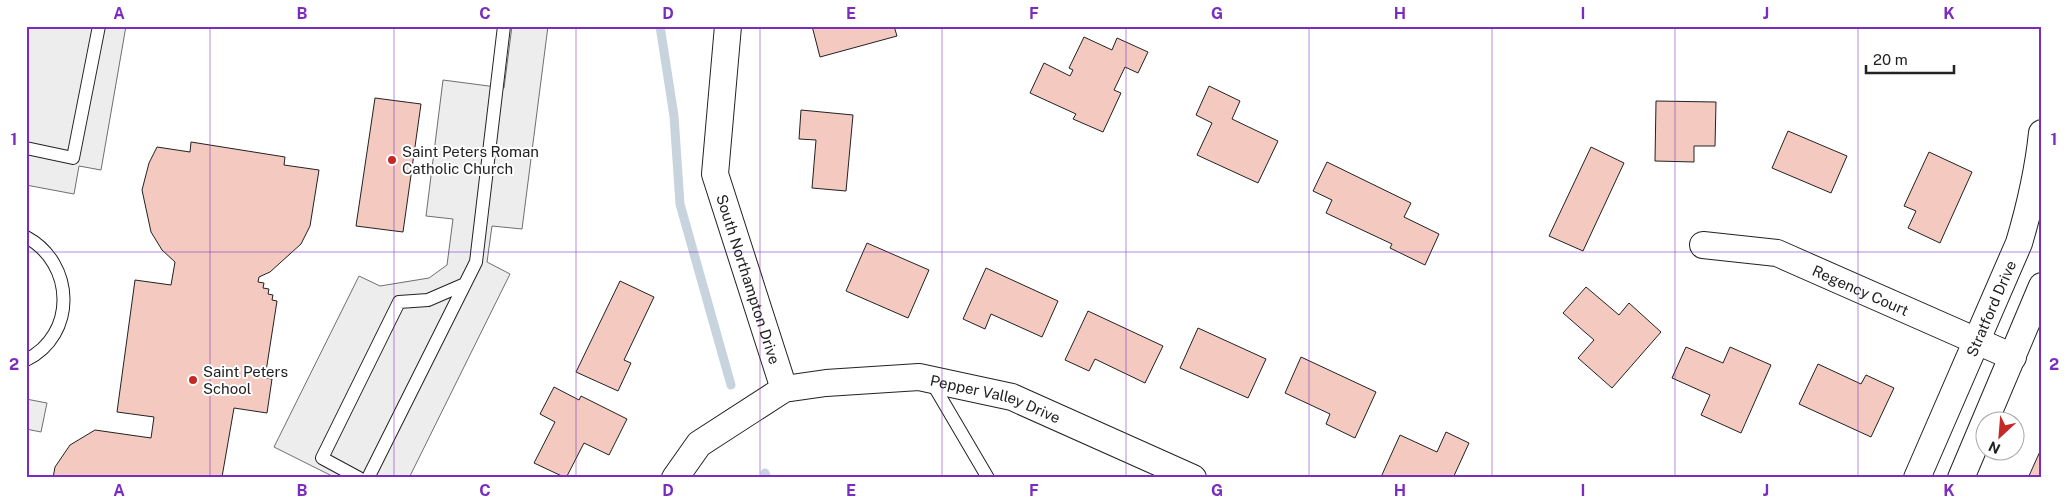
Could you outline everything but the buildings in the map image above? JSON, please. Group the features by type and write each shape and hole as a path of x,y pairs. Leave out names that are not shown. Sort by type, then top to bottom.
{"street":[{"name":"South Northampton Drive","path":"728,26 715,174 784,389"},
{"name":"Stratford Drive","path":"1917,478 2019,243 2037,177 2042,133"},
{"name":"Regency Court","path":"1703,245 1778,254 2013,357"},
{"path":"1961,478 2042,286"},
{"name":"Pepper Valley Drive","path":"784,389 835,382 919,377 930,379 1012,397 1159,471 1193,478"},
{"path":"675,478 699,444 784,389"}],"lane":[{"path":"26,148 73,158 99,26"},
{"path":"368,478 476,262 504,26"},
{"path":"26,237 47,253 56,266 62,281 65,297 64,313 58,330 48,344 26,360"},
{"path":"359,478 322,458 399,302 428,300 465,284"},
{"path":"930,379 988,478"}],"shaded area":[{"path":"26,26 126,26 101,170 79,166 74,194 26,185"},
{"path":"512,26 548,26 522,229 492,226 487,262 510,274 409,478 336,478 274,447 359,276 380,286 429,278 447,265 453,219 426,216 443,80 504,88"},
{"path":"26,399 47,403 41,432 26,429"}],"waterway":[{"path":"660,26 674,116 680,204 731,385"},
{"path":"765,473 767,478"}],"place":[{"name":"Saint Peters Roman Catholic Church","path":"392,160"},
{"name":"Saint Peters School","path":"193,380"}]}
